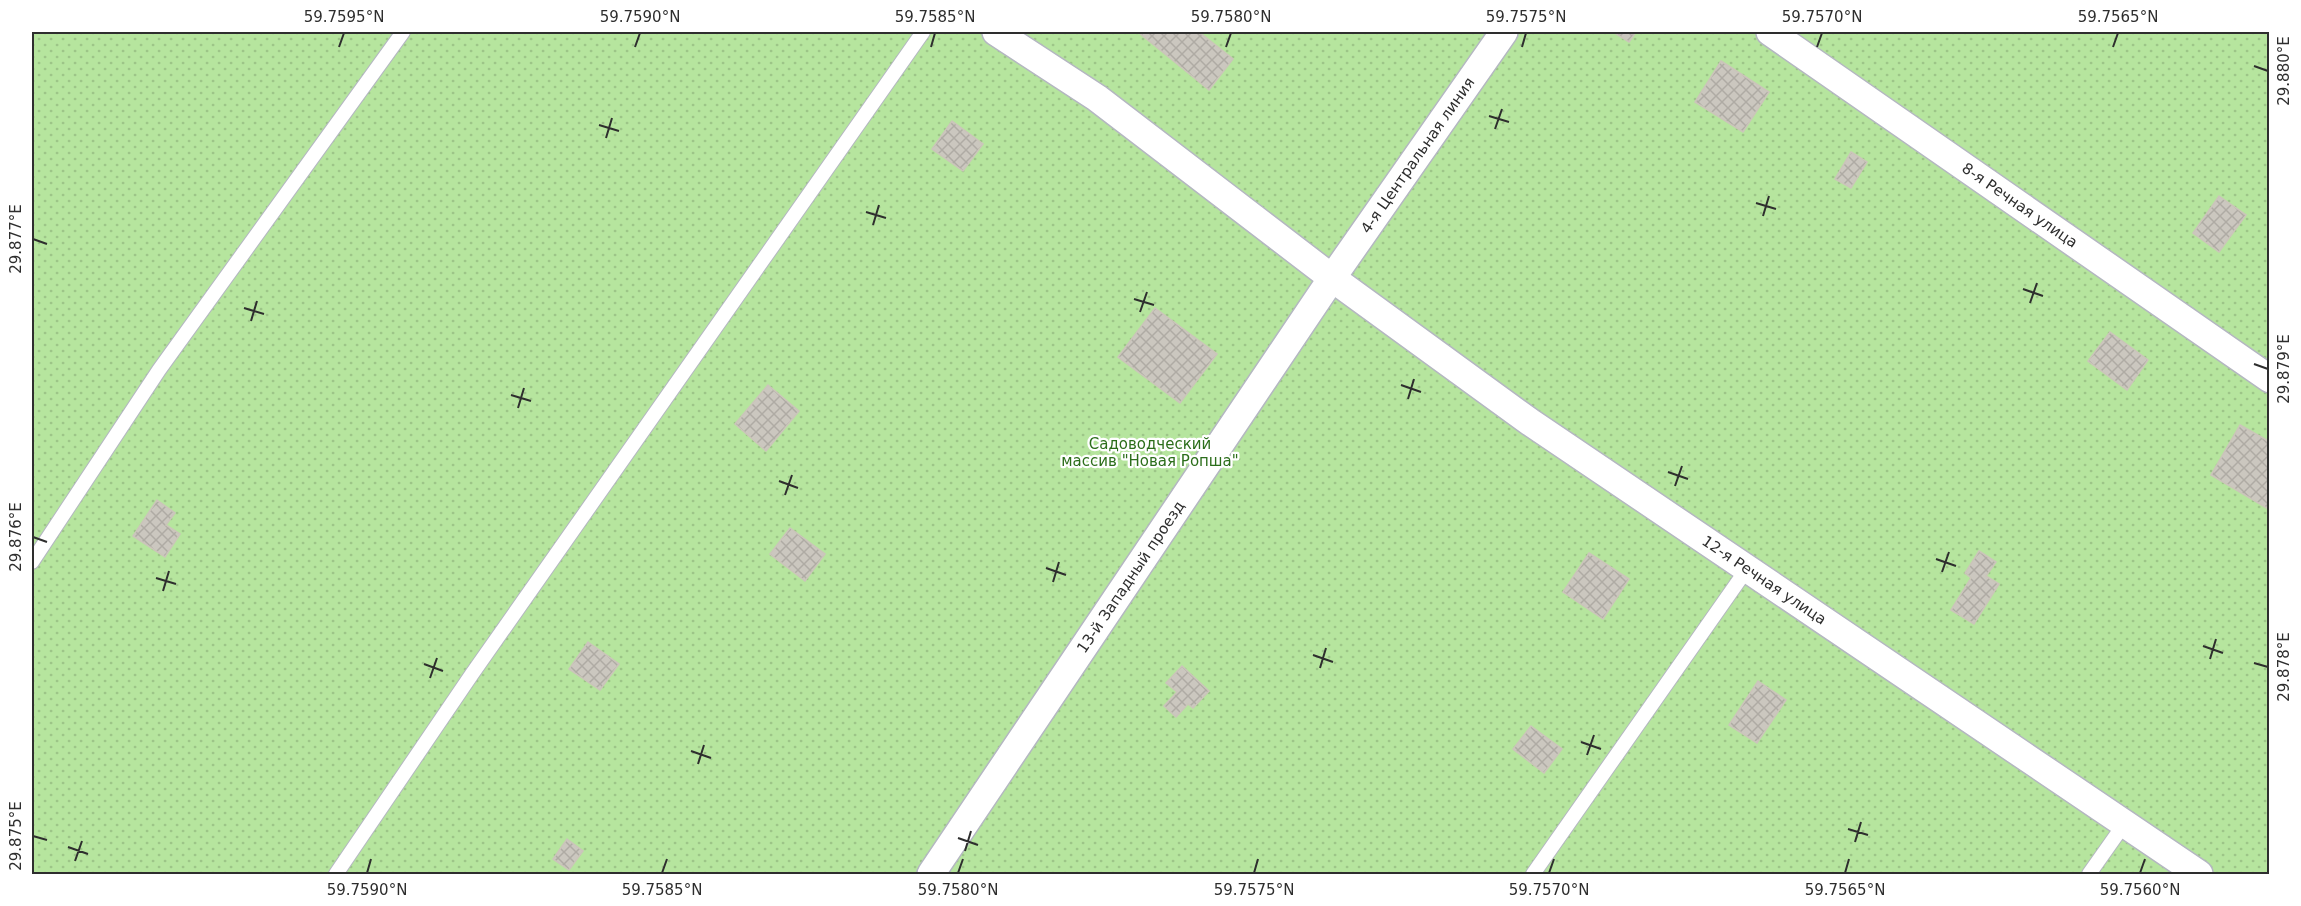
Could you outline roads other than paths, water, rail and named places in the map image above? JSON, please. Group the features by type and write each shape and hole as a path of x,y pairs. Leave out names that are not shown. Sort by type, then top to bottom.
{"street":[{"name":"12-я Речная улица","path":"996,32 1097,98 1332,278 1530,422 2199,874"},
{"name":"4-я Центральная линия","path":"1332,278 1504,32"},
{"name":"8-я Речная улица","path":"1770,32 2270,379"},
{"name":"13-й Западный проезд","path":"931,874 1332,278"}],"lane":[{"path":"32,562 159,370 403,32"},
{"path":"336,874 472,674 924,32"},
{"path":"1533,874 1747,569"},
{"path":"2089,874 2125,823"}],"park label":[{"name":"Садоводческий массив \"Новая Ропша\"","path":"1150,452"}]}
